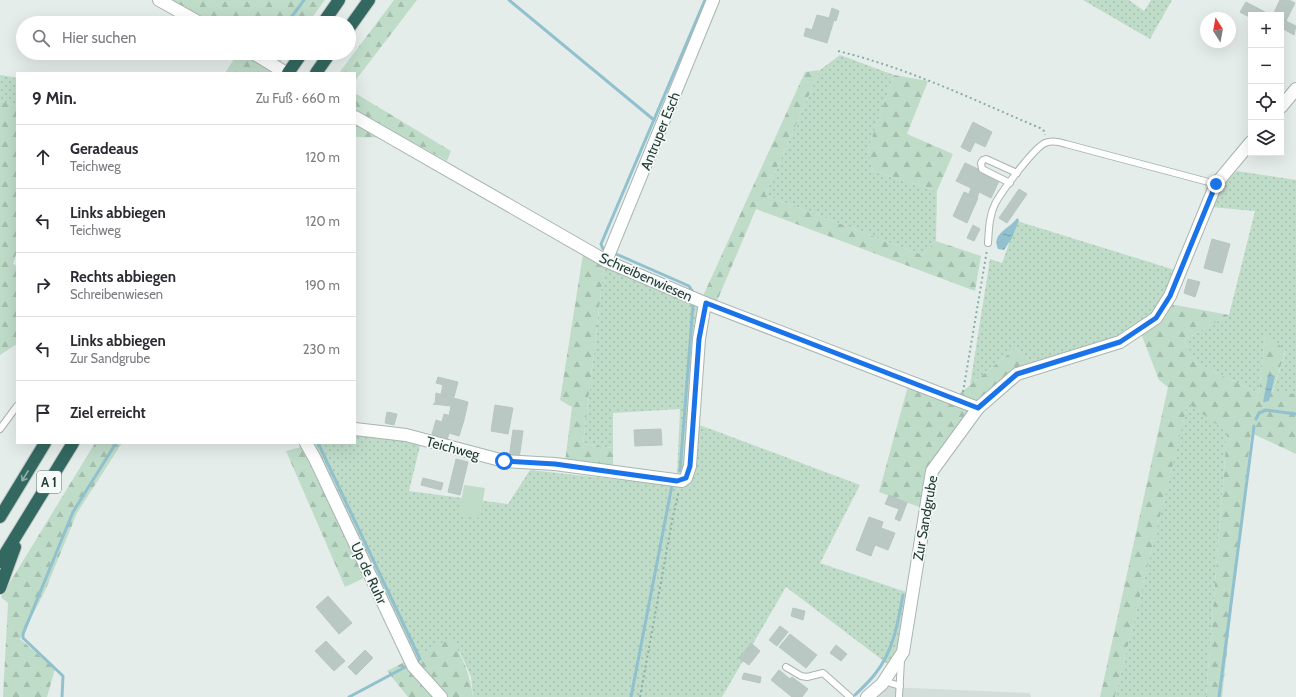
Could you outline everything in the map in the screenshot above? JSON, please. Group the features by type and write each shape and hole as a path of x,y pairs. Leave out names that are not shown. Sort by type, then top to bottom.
{"highway":[{"path":"328,16 339,0"},
{"path":"356,18 369,0"},
{"path":"288,72 297,60"},
{"path":"317,72 325,60"},
{"name":"A 1","path":"0,517 44,444"},
{"name":"A 1","path":"0,562 72,444"},
{"path":"0,588 25,520"}],"street":[{"path":"159,0 188,16"},
{"name":"Antruper Esch","path":"606,261 714,0"},
{"path":"265,60 285,72"},
{"path":"1284,103 1296,89"},
{"name":"Schreibenwiesen","path":"356,118 606,261 706,303 978,408"},
{"name":"Zur Sandgrube","path":"867,697 884,681 901,654 908,625 932,471 978,408 1017,374 1120,342 1156,318 1170,296 1216,184 1248,146"},
{"path":"682,480 686,478 690,466 699,339 706,303"},
{"name":"Teichweg","path":"356,430 406,435 504,461 555,464 682,480"},
{"name":"Up de Ruhr","path":"307,444 315,458 413,666 441,697"}],"lane":[{"path":"988,243 989,222 995,203 1027,159 1047,142 1056,141 1216,184"},
{"path":"1010,183 982,169 981,163 983,160 986,159 1017,173"},
{"path":"0,429 16,407"},
{"path":"899,697 901,654"},
{"path":"786,667 801,676 807,677 823,673 850,697"},
{"path":"884,681 900,686"}],"path":[{"path":"838,50 909,72 1040,128 1044,130 1045,137 1041,146"},
{"path":"962,402 988,243"},
{"path":"640,697 673,516 682,480"}],"shaded area":[{"path":"887,687 1030,693 1031,697 877,697"}],"green space":[{"path":"160,0 325,0 313,16 183,16"},
{"path":"394,0 417,0 356,80 356,72 340,72 349,60 356,60 356,50"},
{"path":"1083,0 1129,0 1144,11 1151,0 1172,0 1150,39"},
{"path":"840,55 894,75 868,149 873,171 937,191 936,241 922,255 765,195 820,70"},
{"path":"233,60 282,60 274,72 226,72"},
{"path":"820,70 765,195 922,255 936,241 981,256 975,291 756,209 717,301 703,296 805,72"},
{"path":"0,75 16,78 16,106 0,101"},
{"path":"894,75 928,81 907,134 953,154 937,191 873,171 868,149"},
{"path":"356,94 451,151 447,161 405,138 356,137"},
{"path":"0,101 16,106 16,254 13,264 16,266 16,345 0,355"},
{"path":"1237,171 1296,180 1296,394 1272,393 1286,351 1265,337 1259,393 1196,363 1184,340 1229,315 1255,211 1211,207 1220,187"},
{"path":"1017,221 1175,270 1166,293 1152,315 1114,338 1035,365 1016,348 970,385 990,259 1002,263"},
{"path":"583,254 604,267 583,444 613,448 613,468 565,462 572,407 560,400"},
{"path":"604,267 699,306 685,465 677,476 680,409 613,413 613,448 583,444"},
{"path":"1170,304 1229,315 1184,340 1196,363 1259,393 1265,336 1286,350 1272,392 1296,394 1296,454 1251,433 1222,697 1206,697 1227,432 1188,403 1115,697 1100,697 1168,387 1159,380 1140,331 1168,312"},
{"path":"1016,348 1035,365 1011,373 930,469 922,508 879,492 908,386 958,395"},
{"path":"1188,402 1227,432 1206,697 1115,697"},
{"path":"697,424 860,485 820,563 906,592 898,649 889,665 786,587 722,697 473,697 471,677 460,652 414,657 314,444 356,444 356,434 404,439 420,446 409,491 508,504 530,470 677,486 691,481"},
{"path":"94,444 121,444 77,513 45,591 20,639 55,669 47,697 3,697 8,603 1,597"},
{"path":"301,447 366,577 345,587 286,451"},
{"path":"464,485 485,488 480,518 459,515"},
{"path":"451,638 465,666 473,697 408,697 387,671"}],"water":[{"path":"1017,218 1019,220 1012,238 1004,250 998,249 997,239 999,235"},
{"path":"1270,374 1275,376 1269,401 1263,402 1268,376"}],"building":[{"path":"1280,0 1289,0 1295,3 1291,11 1278,4"},
{"path":"1246,2 1265,12 1248,12 1248,16 1240,12"},
{"path":"1278,4 1291,11 1286,21 1296,26 1294,35 1284,29 1284,12 1274,12"},
{"path":"832,8 839,11 836,21 834,20 827,43 804,36 806,28 812,30 817,15 829,18"},
{"path":"973,122 992,132 985,147 975,142 970,152 961,147"},
{"path":"965,163 1000,179 991,198 979,192 977,198 969,194 971,188 956,181"},
{"path":"1019,189 1027,194 1007,223 999,218"},
{"path":"964,192 978,198 967,223 953,216"},
{"path":"973,225 980,229 974,241 967,238"},
{"path":"1212,239 1230,244 1222,273 1204,268"},
{"path":"1188,279 1200,282 1195,297 1184,293"},
{"path":"438,377 458,382 454,397 441,394 443,385 436,383"},
{"path":"436,393 468,402 464,420 449,416 451,406 433,404 435,404"},
{"path":"495,405 513,408 508,434 491,431"},
{"path":"387,412 397,414 394,425 385,423"},
{"path":"444,414 464,420 459,436 449,433 447,440 432,434 436,420 442,422"},
{"path":"661,429 662,445 635,446 634,430"},
{"path":"513,430 523,431 519,459 509,458"},
{"path":"456,459 468,462 460,495 448,492"},
{"path":"423,478 443,483 441,490 421,485"},
{"path":"889,495 907,503 900,521 895,519 899,509 885,504"},
{"path":"869,517 883,522 881,528 895,533 888,550 875,545 871,556 856,550"},
{"path":"328,596 352,623 339,634 316,607"},
{"path":"793,608 805,611 803,620 791,616"},
{"path":"780,626 788,632 777,646 769,640"},
{"path":"790,634 817,655 806,668 779,647"},
{"path":"326,641 345,661 334,671 315,651"},
{"path":"751,643 760,651 749,665 739,658"},
{"path":"836,645 847,654 841,661 830,653"},
{"path":"365,650 373,658 356,675 348,667"},
{"path":"779,670 790,679 792,677 808,689 802,697 792,697 771,680"},
{"path":"744,673 761,677 760,683 742,679"}],"waterway":[{"path":"292,16 304,0"},
{"path":"509,0 654,120"},
{"path":"603,249 601,244 705,0"},
{"path":"616,254 689,286 693,292"},
{"path":"680,471 693,305"},
{"path":"1256,419 1259,413 1266,410 1296,414"},
{"path":"1219,697 1254,426"},
{"path":"62,697 63,676 23,638 23,634 73,512 115,444"},
{"path":"318,444 420,659 417,661"},
{"path":"631,697 672,485"},
{"path":"855,695 873,677 886,656 894,637 903,595"},
{"path":"349,697 409,665"}],"route":[{"path":"504,461 555,464 677,481 686,478 690,466 699,339 706,303 978,408 1017,374 1120,342 1156,318 1170,296 1216,184"}]}
